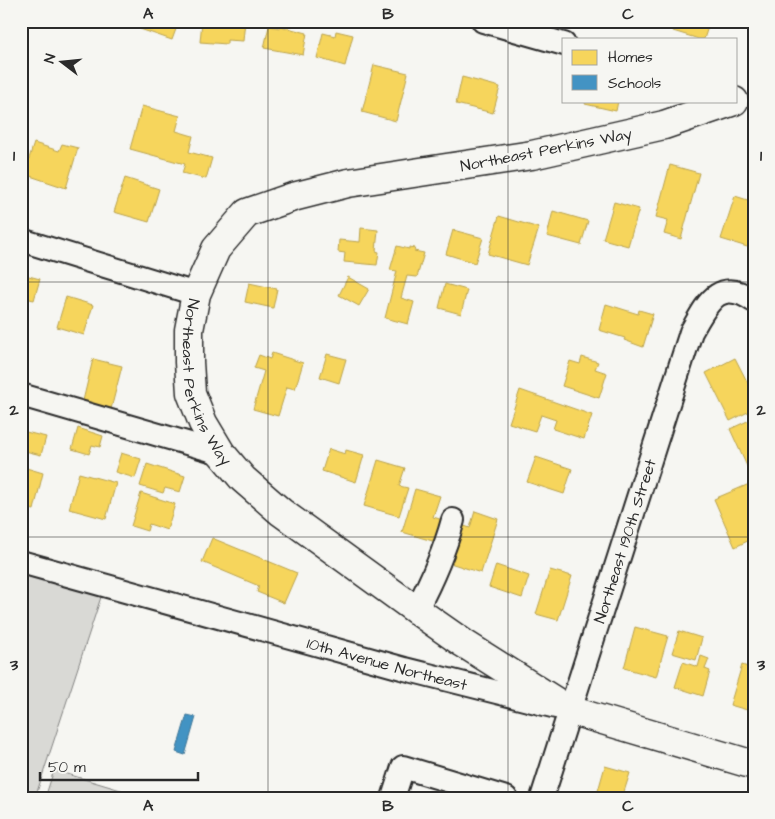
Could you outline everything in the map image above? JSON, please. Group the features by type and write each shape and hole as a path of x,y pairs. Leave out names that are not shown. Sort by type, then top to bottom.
{"main road":[{"name":"Northeast Perkins Way","path":"569,710 463,644 281,512 243,479 221,453 203,422 191,392 189,330 196,294 216,249 246,213 274,203 348,183 532,155 664,125 727,102"},
{"name":"10th Avenue Northeast","path":"569,710 754,765"}],"street":[{"path":"483,21 562,43"},
{"path":"21,240 196,294"},
{"name":"Northeast 190th Street","path":"542,798 691,332 710,301 722,292 733,290 754,301"},
{"path":"21,395 221,453"},
{"path":"416,610 437,570 453,520"},
{"name":"10th Avenue Northeast","path":"21,562 405,669 569,710"},
{"path":"393,798 403,767 506,798"}],"shaded area":[{"path":"21,571 102,594 35,798 21,798"},
{"path":"54,770 124,791 122,798 45,798"}],"building: Homes":[{"path":"104,21 121,21 119,27 103,23"},
{"path":"143,21 179,21 172,40 140,29"},
{"path":"202,21 245,21 243,41 227,40 227,44 200,42"},
{"path":"676,21 710,21 704,38 696,38 673,31"},
{"path":"269,26 280,28 280,26 307,33 303,55 264,48"},
{"path":"336,31 353,35 345,66 317,58 323,33 335,36"},
{"path":"374,65 408,73 396,121 362,112"},
{"path":"462,77 500,87 493,113 456,104"},
{"path":"586,102 618,102 616,111 585,104"},
{"path":"142,106 180,116 176,131 193,136 189,152 212,158 206,179 182,173 185,164 130,149"},
{"path":"34,143 59,151 62,144 78,148 66,188 24,174"},
{"path":"670,165 699,173 681,239 664,234 668,220 656,217"},
{"path":"125,178 159,189 149,222 114,212"},
{"path":"735,196 754,202 754,249 721,239"},
{"path":"614,202 639,209 628,246 603,239"},
{"path":"553,211 588,221 581,245 547,236"},
{"path":"499,216 539,228 527,265 488,254"},
{"path":"361,228 378,230 376,251 379,252 377,265 344,262 345,253 338,252 339,240 360,242"},
{"path":"453,230 483,238 475,263 446,254"},
{"path":"397,246 409,249 409,247 415,248 414,251 424,253 417,277 407,276 401,298 414,302 408,324 385,318 397,271 390,270"},
{"path":"21,274 40,279 34,300 21,297"},
{"path":"348,277 369,289 359,306 339,295"},
{"path":"249,283 277,289 273,308 245,302"},
{"path":"445,284 467,290 461,314 439,308"},
{"path":"66,297 93,305 84,335 57,327"},
{"path":"606,304 638,314 639,310 653,314 643,347 624,340 625,338 599,330"},
{"path":"272,353 303,363 295,389 287,387 278,416 253,409 264,371 254,368 259,355 270,359"},
{"path":"327,354 346,359 339,383 320,377"},
{"path":"582,357 598,362 595,369 607,373 599,398 562,386 570,361 580,364"},
{"path":"735,358 754,395 754,409 730,421 706,373"},
{"path":"93,359 122,366 110,413 82,405"},
{"path":"520,390 592,415 584,439 553,429 556,420 541,415 535,431 509,423"},
{"path":"754,418 754,474 751,475 730,429"},
{"path":"78,428 103,436 100,447 92,445 89,454 72,449"},
{"path":"22,431 46,437 41,455 21,450"},
{"path":"329,449 345,454 346,450 364,455 356,482 322,471"},
{"path":"121,453 141,459 135,478 115,472"},
{"path":"536,457 572,469 564,494 527,482"},
{"path":"378,460 405,468 399,486 408,488 399,516 364,506"},
{"path":"147,464 185,476 180,492 165,488 163,493 140,486"},
{"path":"23,467 43,473 34,510 21,507 21,474"},
{"path":"79,473 116,483 106,519 69,509"},
{"path":"754,482 754,538 735,547 714,499"},
{"path":"415,489 440,496 433,517 443,520 436,542 402,532"},
{"path":"141,493 175,504 167,530 149,524 147,531 131,526"},
{"path":"475,511 498,519 481,573 447,562 459,524 470,528"},
{"path":"212,538 297,573 284,603 257,592 259,586 202,562"},
{"path":"496,565 529,576 522,598 489,587"},
{"path":"550,570 572,576 558,620 536,614"},
{"path":"635,627 668,636 656,677 624,668"},
{"path":"679,631 702,638 696,660 672,653"},
{"path":"701,656 709,659 705,669 710,671 703,696 675,687 683,662 698,667"},
{"path":"742,665 754,669 754,712 730,705"},
{"path":"605,766 630,773 622,798 596,798"}],"building: Schools":[{"path":"187,715 196,717 185,755 176,752"}]}
